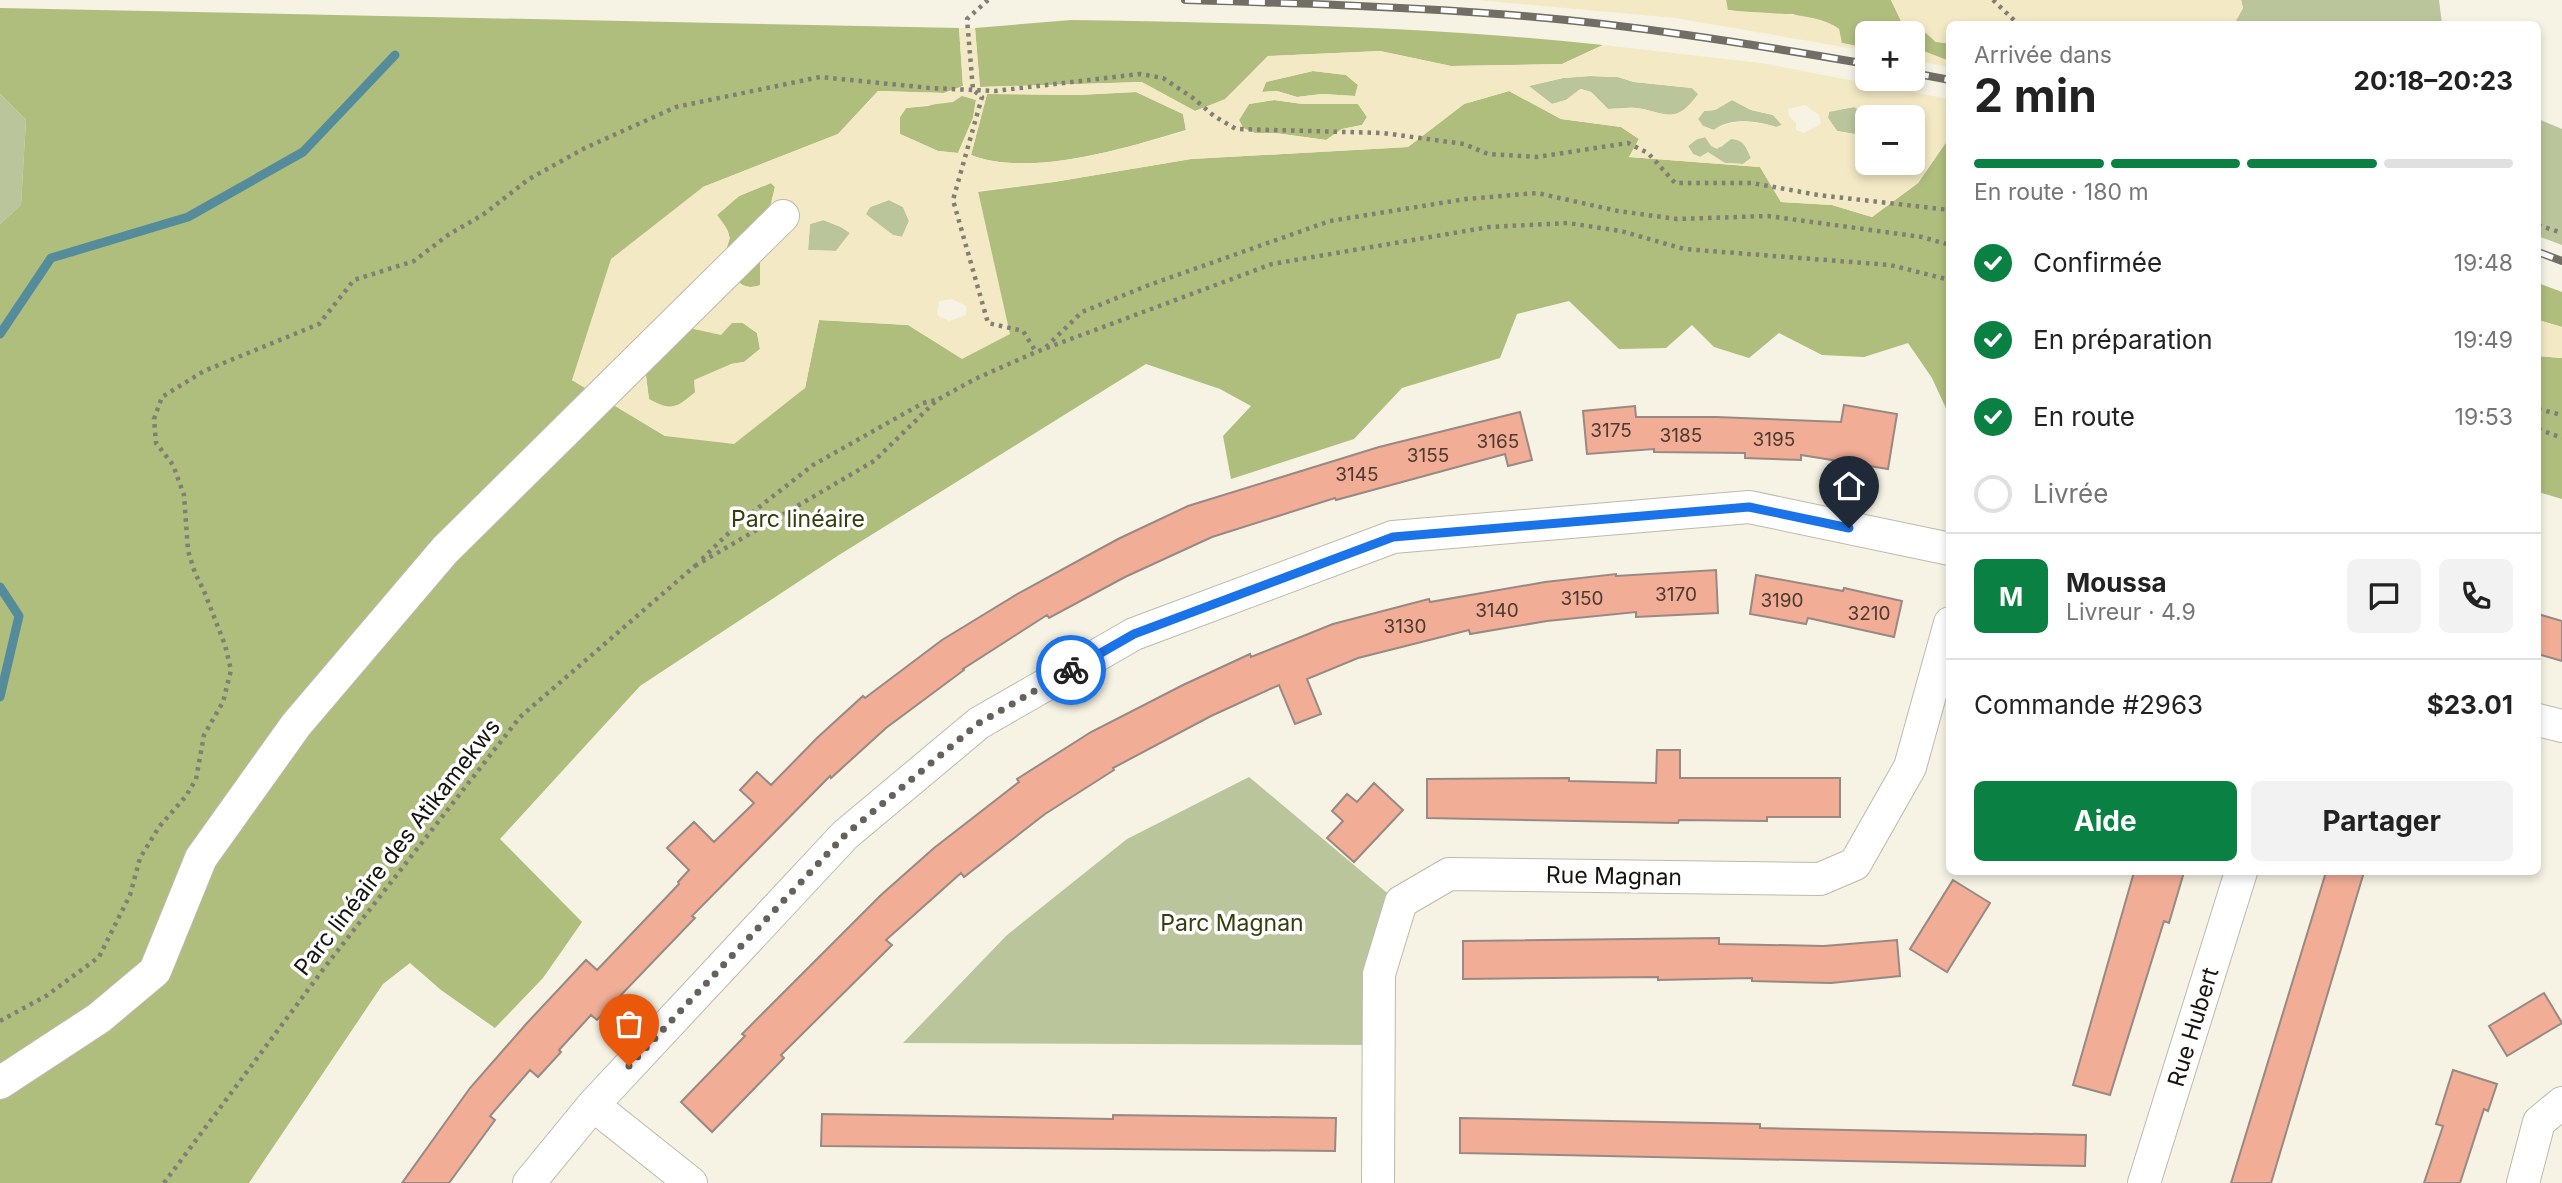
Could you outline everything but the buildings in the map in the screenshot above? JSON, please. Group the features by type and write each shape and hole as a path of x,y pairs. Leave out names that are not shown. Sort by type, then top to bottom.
{"street":[{"path":"0,1083 99,1018 155,971 201,858 296,725 446,550 783,216"},
{"path":"529,1183 593,1105 845,835 979,723 1134,634 1393,537 1749,507 1946,549"},
{"name":"Rue Magnan","path":"1378,1183 1378,974 1401,902 1449,874 1820,879 1855,863 1910,767 1946,637"},
{"path":"2541,721 2562,726"},
{"name":"Rue Hubert","path":"2144,1183 2240,875"},
{"path":"2523,1183 2539,1122 2562,1103"},
{"path":"593,1105 691,1183"}],"path":[{"path":"988,0 967,19 973,90 982,97 953,200 988,323 1023,331 1036,352"},
{"path":"1993,0 2015,21"},
{"path":"0,1021 46,996 99,957 130,895 140,858 159,827 186,796 196,779 204,735 223,702 231,670 225,645 188,551 184,495 173,465 156,443 154,419 162,397 204,371 319,324 354,280 414,261 448,235 484,214 529,179 585,148 676,107 820,76 930,88 995,91 1140,74 1163,78 1236,130 1383,133 1464,144 1488,154 1537,157 1628,143 1648,153 1675,183 1752,183 1818,195 1946,210"},
{"name":"Parc linéaire des Atikamekws","path":"1042,349 1082,312 1149,285 1330,221 1466,199 1537,193 1618,211 1677,219 1768,216 1922,237 1946,244"},
{"name":"Parc linéaire des Atikamekws","path":"695,565 874,461 937,400 975,379 1042,349 1272,264 1489,227 1568,223 1620,231 1684,249 1890,265 1946,279"},
{"path":"2541,226 2562,233"},
{"name":"Parc linéaire des Atikamekws","path":"164,1183 328,963 520,717 695,565 740,522 813,465 923,403 937,400"},
{"path":"2541,410 2562,415"},
{"path":"2541,430 2562,438"}],"green space":[{"path":"1726,0 1891,0 1901,21 1855,21 1855,46 1841,43 1839,29 1793,14 1727,10"},
{"path":"2241,0 2439,0 2442,21 2236,21 2243,8"},
{"name":"Parc linéaire","path":"0,8 959,28 963,86 944,93 878,91 838,134 703,187 572,380 665,436 805,388 819,320 908,325 962,358 977,192 1191,159 1408,147 1464,104 1509,91 1561,119 1621,127 1639,139 1629,157 1760,167 1781,202 1832,205 1872,217 1918,183 1946,142 1946,408 1932,378 1908,343 1864,357 1822,355 1779,333 1749,358 1714,347 1692,325 1666,348 1619,349 1569,301 1517,314 1500,358 1402,388 1354,439 1231,479 1223,436 1251,406 1220,389 1146,364 839,555 640,686 500,839 582,922 543,978 495,1028 441,990 410,963 383,984 249,1183 0,1183 0,224 21,205 26,120 0,94"},
{"path":"1071,20 1404,30 1603,45 1562,64 1451,66 1380,51 1268,56 1225,100 1195,111 1141,82 980,87 975,28"},
{"path":"1925,33 1936,42 1946,43 1946,60 1925,52"},
{"path":"1313,71 1346,75 1358,85 1355,96 1322,94 1297,97 1277,91 1262,92 1266,82"},
{"path":"1618,77 1634,82 1692,88 1699,94 1683,111 1669,115 1636,108 1608,109 1591,92 1581,89 1566,100 1552,104 1528,86 1563,78"},
{"path":"1136,92 1183,114 1186,130 1107,152 1049,162 995,161 971,155 987,94 1077,95"},
{"path":"0,94 26,120 21,205 0,224"},
{"path":"962,95 976,100 973,118 958,153 938,151 900,134 900,117 906,108 928,106"},
{"path":"1274,100 1303,104 1358,104 1367,117 1362,125 1342,129 1326,140 1255,133 1243,128 1239,120 1249,104"},
{"path":"1732,100 1751,110 1773,115 1782,125 1776,127 1753,122 1736,122 1714,130 1703,126 1698,119 1704,111 1715,110"},
{"path":"1855,108 1855,134 1837,131 1828,118 1829,111"},
{"path":"2541,120 2562,129 2562,245 2541,237"},
{"path":"1705,137 1721,147 1732,138 1739,140 1751,158 1743,164 1725,163 1705,154 1700,157 1693,154 1688,146"},
{"path":"771,183 775,187 760,249 760,285 747,287 738,281 722,261 730,238 717,215 739,196"},
{"path":"889,200 903,207 909,221 902,237 893,235 865,215 870,207"},
{"path":"823,220 850,233 836,251 808,250 810,224"},
{"path":"2541,284 2562,292 2562,327 2541,321"},
{"path":"732,323 743,323 757,333 760,349 744,362 731,364 679,405 666,408 649,400 646,376 648,360 689,328 713,332"},
{"path":"2541,356 2562,358 2562,499 2541,493"},
{"name":"Parc Magnan","path":"1249,777 1398,902 1374,1045 903,1043 1007,935 1127,839"}],"sand":[{"path":"1477,0 1726,0 1728,10 1802,16 1829,23 1839,29 1842,43 1855,46 1855,49 1675,18"},
{"path":"1891,0 2241,0 2243,8 2236,21 1946,21 1946,43 1936,42 1926,33 1925,21 1901,21"},
{"path":"959,28 975,28 980,87 1142,82 1195,111 1225,99 1268,56 1380,51 1451,66 1562,64 1603,45 1761,63 1855,81 1855,91 1907,91 1946,98 1946,142 1925,173 1925,105 1855,105 1855,108 1829,112 1828,118 1837,131 1855,134 1855,175 1924,175 1918,183 1872,217 1832,205 1781,202 1760,167 1629,157 1639,139 1621,127 1561,119 1509,91 1464,104 1408,147 1191,159 1054,182 978,191 1010,334 962,359 908,325 819,320 805,388 734,444 665,436 572,380 611,259 703,187 838,134 878,91 944,93 963,86","holes":["1313,71 1346,75 1358,85 1355,96 1322,94 1297,97 1277,91 1262,92 1266,82","1618,77 1634,82 1692,88 1698,94 1683,110 1676,114 1663,114 1636,108 1608,109 1591,92 1580,89 1566,100 1552,104 1529,86 1563,78","1136,92 1183,114 1186,131 1107,152 1049,162 995,161 971,155 987,94 1077,95","962,96 976,100 973,118 958,153 938,151 900,134 900,117 906,108 953,102","1274,100 1303,104 1358,104 1367,117 1362,125 1342,129 1326,140 1255,133 1243,128 1239,120 1249,104","1732,100 1751,110 1773,115 1782,125 1776,127 1761,123 1736,122 1714,130 1703,126 1698,119 1704,111 1715,110","1805,105 1819,115 1821,124 1804,133 1796,130 1796,123 1789,116 1788,109","1705,137 1711,146 1717,149 1731,139 1739,141 1746,147 1751,158 1743,164 1725,163 1708,152 1700,157 1693,154 1688,146","771,183 775,187 760,249 760,285 753,287 742,285 722,261 729,233 717,215 739,196","889,200 903,207 909,221 902,237 893,235 866,214 870,207","824,220 850,233 836,251 808,250 810,224","952,299 966,306 966,315 949,321 937,315 939,301","732,323 743,323 757,333 760,349 744,362 731,364 694,380 695,393 683,402 668,406 649,399 646,376 648,360 689,328 721,335"]},
{"path":"1925,52 1946,60 1946,66 1925,62"},
{"path":"2541,321 2562,327 2562,358 2541,356"}],"waterway":[{"path":"0,334 51,258 188,217 303,152 395,55"},
{"path":"0,587 19,616 0,697"}],"railway":[{"path":"1185,0 1381,7 1544,18 1683,34 1855,62"},
{"path":"1925,75 1946,79"},
{"path":"2541,253 2562,261"}],"way so far":[{"path":"629,1066 845,835 979,723 1071,670"}],"route":[{"path":"1071,670 1134,634 1393,537 1749,507 1849,528"}]}
